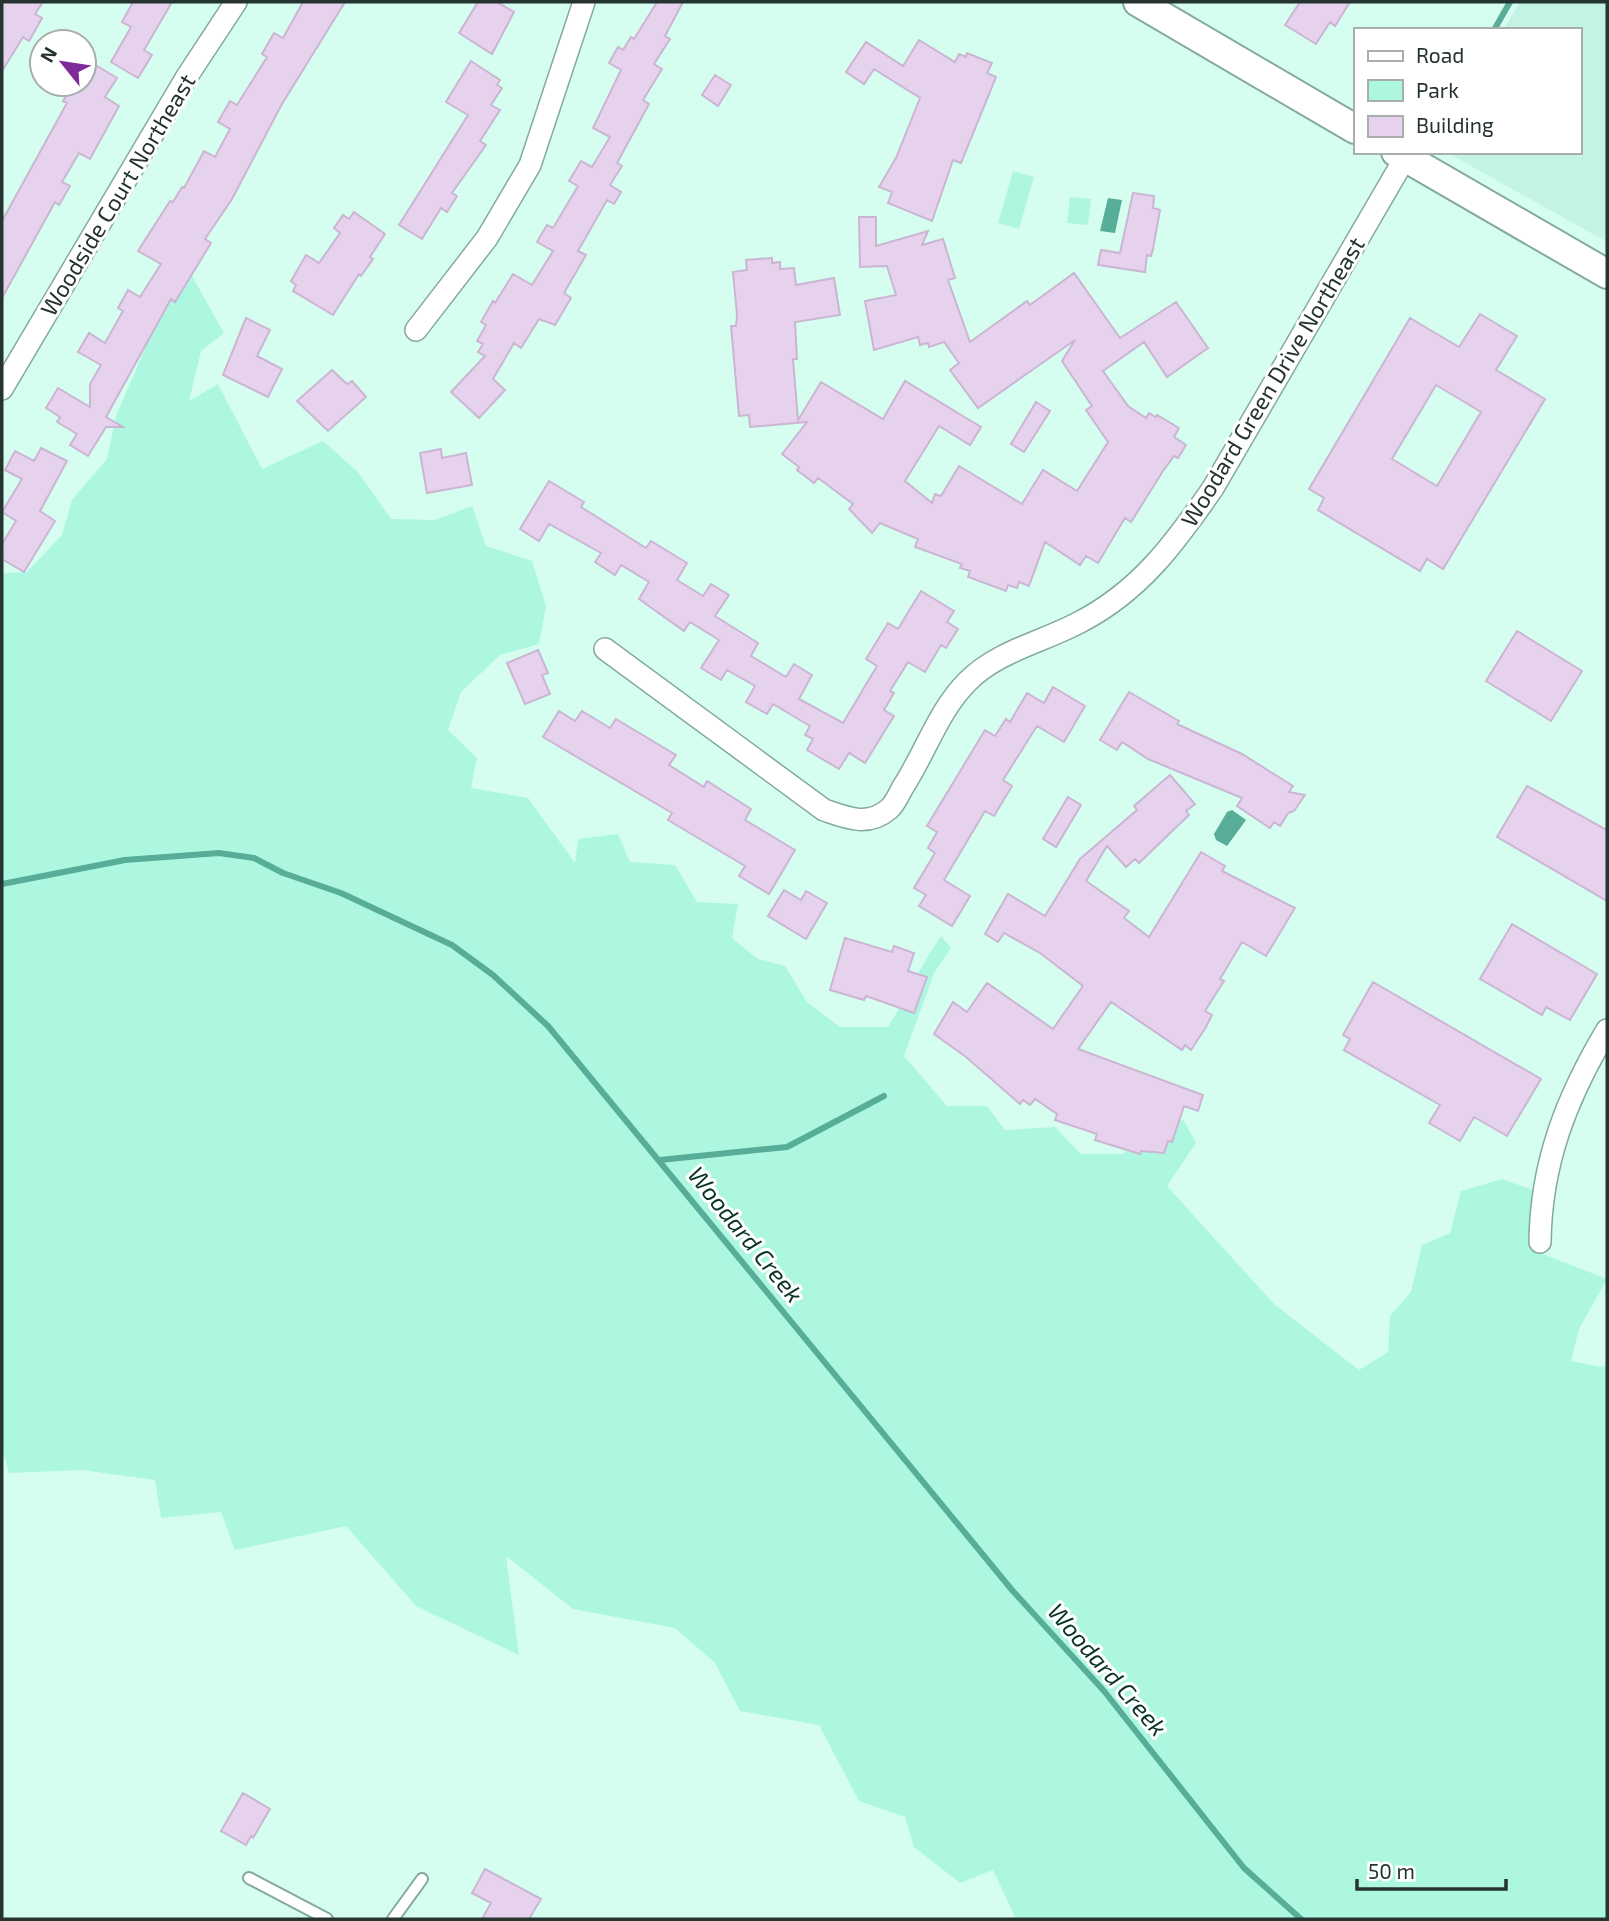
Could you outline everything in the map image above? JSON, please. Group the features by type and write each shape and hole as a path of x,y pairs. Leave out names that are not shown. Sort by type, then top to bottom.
{"street":[{"name":"Woodside Court Northeast","path":"2,389 186,78 236,2"},
{"path":"416,330 487,238 530,165 584,2"},
{"path":"1138,2 1354,128"},
{"path":"1401,155 1607,274"},
{"name":"Woodard Green Drive Northeast","path":"605,649 824,810 848,819 867,821 890,808 947,709 967,681 997,660 1078,624 1117,601 1178,540 1213,488 1401,155"},
{"path":"1540,1241 1543,1187 1556,1131 1583,1070 1607,1030"}],"lane":[{"path":"249,1878 327,1919"},
{"path":"393,1919 422,1879"}],"shaded area":[{"path":"1520,2 1607,2 1607,242 1450,154 1581,154 1581,28 1504,28"},
{"path":"1108,198 1122,200 1115,233 1100,231"},
{"path":"1232,810 1246,820 1227,846 1216,840 1214,834 1227,812"}],"green space":[{"path":"1013,171 1034,177 1019,229 998,223"},
{"path":"1070,197 1091,199 1088,225 1067,223"},
{"path":"183,260 224,333 201,351 189,401 218,384 262,469 323,441 358,472 391,519 435,520 472,506 486,546 532,561 546,606 539,644 500,655 461,692 448,730 477,758 471,788 528,798 575,863 578,839 618,834 630,862 675,865 697,902 738,904 732,938 758,959 785,966 807,1002 840,1027 888,1027 941,936 951,948 934,973 904,1056 947,1106 987,1106 1005,1130 1055,1127 1081,1154 1122,1154 1183,1119 1196,1143 1167,1186 1274,1304 1359,1370 1388,1352 1390,1316 1411,1292 1422,1245 1450,1233 1461,1191 1502,1179 1536,1191 1530,1249 1607,1279 1579,1329 1571,1361 1602,1367 1607,1365 1607,1919 1016,1919 993,1870 960,1883 914,1847 905,1817 859,1801 819,1725 740,1711 715,1663 675,1628 573,1609 506,1556 519,1655 416,1606 346,1526 235,1550 221,1512 161,1518 155,1480 82,1470 9,1473 2,1449 2,573 27,572 62,535 72,500 107,459 116,416"}],"building":[{"path":"2,2 43,2 35,14 42,18 36,28 28,28 28,40 23,37 2,71"},
{"path":"133,2 172,2 144,50 152,55 138,78 111,62 131,27 122,22"},
{"path":"303,2 345,2 282,104 232,199 205,239 211,243 175,302 171,299 106,417 123,427 106,427 88,456 70,445 77,434 57,422 60,417 46,408 58,388 90,407 90,384 101,365 78,352 89,333 105,343 123,311 118,308 128,290 140,297 161,264 138,251 170,201 173,202 182,187 184,188 204,151 215,157 230,129 218,122 230,101 237,105 267,57 262,54 274,33 283,38"},
{"path":"478,2 497,2 514,12 492,54 459,33"},
{"path":"657,2 683,2 665,36 670,39 654,64 662,69 643,100 649,104 617,163 622,166 610,185 621,192 614,204 607,200 578,251 586,255 564,293 571,298 555,325 539,319 521,348 514,343 493,379 505,390 479,418 451,392 485,356 478,352 483,344 477,341 486,325 481,322 493,301 495,303 513,274 532,285 553,251 537,242 547,225 553,228 578,186 569,181 581,161 592,167 610,137 593,128 621,70 609,63 618,47 623,50 631,37 634,39"},
{"path":"1300,2 1350,2 1335,26 1330,22 1316,44 1285,25"},
{"path":"919,40 955,62 959,54 966,57 967,53 992,63 987,73 996,77 961,163 953,160 932,221 888,203 892,192 879,187 896,158 920,98 874,69 864,84 846,72 866,42 903,66"},
{"path":"471,61 500,80 497,85 502,88 491,105 500,110 480,141 486,145 452,193 457,196 447,212 441,208 422,239 399,225 468,115 446,102"},
{"path":"98,66 117,78 105,97 119,106 90,159 79,153 62,182 70,186 59,205 55,202 2,298 2,221 67,103 63,101 65,98 98,98"},
{"path":"715,75 731,85 718,106 702,95"},
{"path":"1133,193 1154,196 1153,208 1160,210 1153,249 1151,256 1147,255 1145,272 1098,265 1101,250 1120,253"},
{"path":"354,212 385,234 370,257 373,259 361,276 359,274 333,315 293,291 296,285 291,281 306,255 319,263 340,233 334,228 343,215 349,219"},
{"path":"859,217 876,217 876,246 928,231 922,245 943,239 955,278 948,280 970,342 1027,301 1030,305 1074,273 1120,338 1176,302 1208,348 1167,377 1144,342 1103,371 1128,406 1146,418 1149,413 1156,417 1157,415 1179,428 1174,437 1186,445 1178,458 1174,456 1163,471 1131,522 1125,518 1098,563 1086,556 1080,565 1045,542 1029,586 1019,582 1017,588 1008,585 1006,591 968,577 970,571 960,568 962,564 915,547 918,539 880,523 872,533 849,509 853,504 818,478 814,483 797,470 799,467 782,454 807,422 750,427 749,415 739,416 731,326 736,326 737,315 733,272 747,270 746,260 772,258 772,263 780,262 780,269 794,268 796,285 834,278 840,315 795,322 797,359 793,359 798,420 821,382 883,419 905,381 981,427 970,445 939,426 905,481 932,503 935,494 941,496 959,466 1022,504 1043,470 1077,491 1108,442 1086,410 1092,406 1062,361 1075,340 978,408 950,370 959,363 944,342 929,347 928,343 920,345 918,337 874,350 865,301 896,295 887,266 860,267"},
{"path":"1480,314 1517,336 1496,370 1545,399 1443,569 1427,559 1420,571 1318,510 1324,498 1309,489 1410,318 1459,347","holes":["1436,385 1481,412 1437,486 1392,459"]},
{"path":"246,318 270,330 257,356 282,369 268,397 223,375"},
{"path":"332,370 347,384 352,381 366,397 328,431 297,401"},
{"path":"1036,402 1050,411 1024,452 1011,444"},
{"path":"41,448 67,461 40,511 55,521 24,572 2,559 2,544 16,521 2,512 22,479 5,470 15,451 34,461"},
{"path":"441,449 442,458 466,453 472,485 427,493 420,453"},
{"path":"549,481 584,502 581,507 646,548 651,541 687,563 677,580 703,596 711,584 729,595 715,616 758,643 751,656 786,677 794,664 812,675 799,699 843,723 877,666 866,659 888,623 898,629 921,591 954,611 947,622 958,629 946,648 941,645 925,672 908,662 890,691 894,693 884,710 894,716 865,763 849,753 839,769 807,750 813,739 805,735 810,726 773,704 767,714 746,702 755,686 727,670 721,680 701,668 719,640 690,622 684,631 639,599 649,582 621,565 615,575 595,562 601,553 549,524 539,541 520,529"},
{"path":"1517,631 1582,671 1551,721 1486,681"},
{"path":"538,650 548,673 542,675 550,694 525,704 507,663"},
{"path":"1053,687 1085,706 1064,742 1037,726 1003,780 1012,786 994,816 985,811 944,880 970,896 952,926 919,906 926,895 914,888 935,853 928,848 937,832 927,826 985,730 995,736 1006,719 1010,722 1027,693 1044,703"},
{"path":"1129,692 1179,721 1177,724 1242,754 1293,786 1289,792 1305,795 1280,826 1274,822 1270,828 1237,806 1242,798 1148,759 1122,742 1117,750 1100,740"},
{"path":"559,711 575,721 582,711 610,728 616,719 676,755 669,765 704,787 707,781 751,809 745,820 795,850 769,894 739,876 745,866 668,820 672,813 543,737"},
{"path":"1170,775 1195,804 1186,811 1189,815 1139,863 1135,859 1126,867 1107,846 1086,881 1129,911 1124,918 1149,937 1201,852 1225,866 1222,871 1295,908 1266,956 1242,942 1220,979 1224,981 1205,1011 1212,1015 1191,1050 1185,1045 1182,1050 1111,1002 1078,1049 1203,1095 1198,1111 1184,1106 1172,1142 1168,1141 1164,1153 1141,1151 1140,1154 1095,1140 1097,1134 1055,1120 1057,1114 1035,1099 1030,1105 1023,1100 1020,1104 966,1057 934,1034 953,1002 967,1012 987,983 1053,1029 1083,986 1040,953 1004,933 998,942 985,934 1008,894 1045,916 1080,859 1137,810 1134,806"},
{"path":"1527,786 1607,830 1607,901 1497,837"},
{"path":"1068,797 1081,805 1056,847 1043,839"},
{"path":"784,890 801,900 806,891 827,903 806,939 768,916"},
{"path":"1512,924 1597,974 1570,1020 1546,1007 1542,1015 1480,979"},
{"path":"845,938 892,952 894,946 914,953 908,971 927,977 914,1013 866,996 864,1000 830,990"},
{"path":"1373,982 1541,1079 1507,1136 1474,1117 1460,1141 1429,1123 1440,1105 1344,1050 1350,1039 1343,1035"},
{"path":"243,1793 270,1809 246,1845 221,1831"},
{"path":"485,1869 541,1899 529,1919 482,1919 491,1903 472,1893"}],"waterway":[{"path":"1495,28 1510,2"},
{"name":"Woodard Creek","path":"2,884 125,860 219,853 254,858 283,873 341,893 452,945 493,975 548,1026 1012,1590 1104,1691 1244,1868 1301,1919"},
{"path":"660,1160 787,1147 884,1096"}]}
